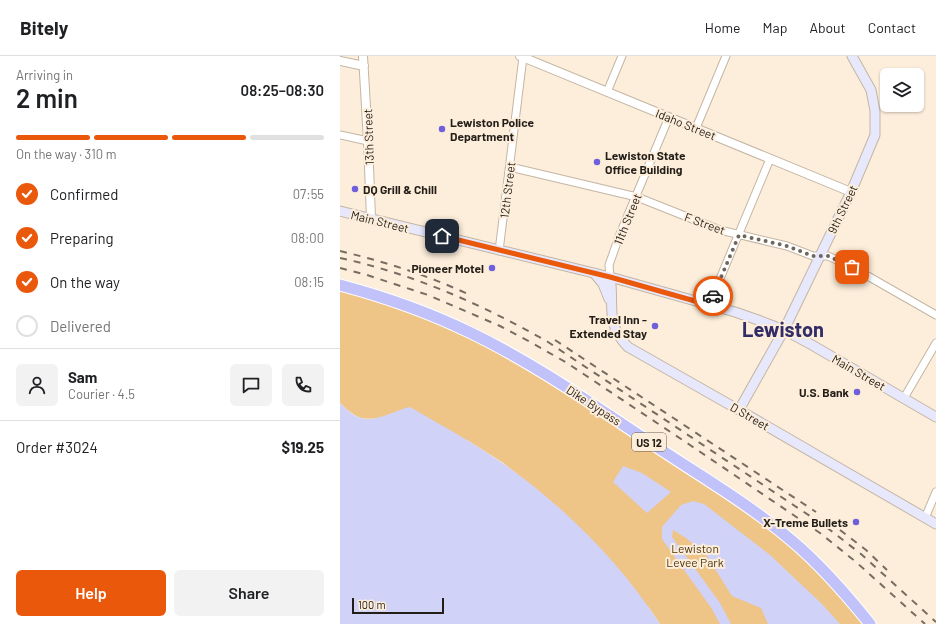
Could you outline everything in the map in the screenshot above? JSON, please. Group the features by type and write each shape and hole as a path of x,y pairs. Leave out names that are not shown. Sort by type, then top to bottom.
{"highway":[{"name":"Dike Bypass","path":"340,285 398,302 448,322 506,351 566,387 744,505 776,528 820,567 870,624"}],"main road":[{"name":"9th Street","path":"739,410 784,330 851,192 875,136 875,111 871,90 852,56"},
{"name":"Main Street","path":"340,211 610,277 735,312 784,330 936,417"},
{"path":"594,273 603,284 610,301"},
{"name":"D Street","path":"610,277 612,291 610,301 614,328 628,347 936,524"},
{"path":"612,291 622,287 650,288"}],"street":[{"path":"340,60 350,56"},
{"name":"13th Street","path":"363,56 368,141 370,218"},
{"path":"607,92 622,56"},
{"path":"696,128 726,56"},
{"name":"Idaho Street","path":"526,57 607,92 851,192"},
{"name":"12th Street","path":"499,251 526,57"},
{"path":"340,60 364,66"},
{"name":"11th Street","path":"610,277 609,265 620,234 669,117"},
{"path":"340,135 368,141"},
{"path":"709,305 770,159"},
{"name":"F Street","path":"510,167 636,197 720,230 787,246 813,256 828,256 852,267 936,315"},
{"path":"904,398 933,354 936,343"},
{"path":"925,518 936,492"}],"green space":[{"name":"Lewiston Levee Park","path":"340,285 487,341 776,528 870,624 660,624 650,609 532,486 502,462 467,440 377,418 361,418 353,414 340,403"}],"water":[{"path":"340,403 355,416 367,419 379,418 410,407 501,462 524,478 568,515 627,578 660,624 340,624"},
{"path":"623,466 642,473 671,492 647,513 613,482"},
{"path":"693,501 704,504 770,555 822,604 840,624 768,624 761,608 732,596 707,556 686,538 673,530 672,537 720,603 731,624 720,624 712,609 662,539 662,527 681,505"}],"railway":[{"path":"340,251 408,270 472,296"},
{"path":"340,258 395,273 447,292 473,303 548,342 825,526 861,554 936,622"},
{"path":"340,268 367,275 428,295 500,326 567,363 820,533 856,562 925,624"},
{"path":"555,340 816,512"},
{"path":"840,530 866,550 887,570"}],"way so far":[{"path":"713,296 739,235 787,246 813,256 828,256 852,267"}],"place":[{"name":"Lewiston Police Department","path":"442,129"},
{"name":"Lewiston State Office Building","path":"597,162"},
{"name":"DQ Grill & Chill","path":"355,189"},
{"name":"Pioneer Motel","path":"492,268"},
{"name":"Travel Inn - Extended Stay","path":"655,326"},
{"name":"U.S. Bank","path":"857,392"},
{"name":"X-Treme Bullets","path":"856,522"}],"district":[{"name":"Lewiston","path":"783,329"}],"route":[{"path":"442,236 610,277 709,305 713,296"}]}
